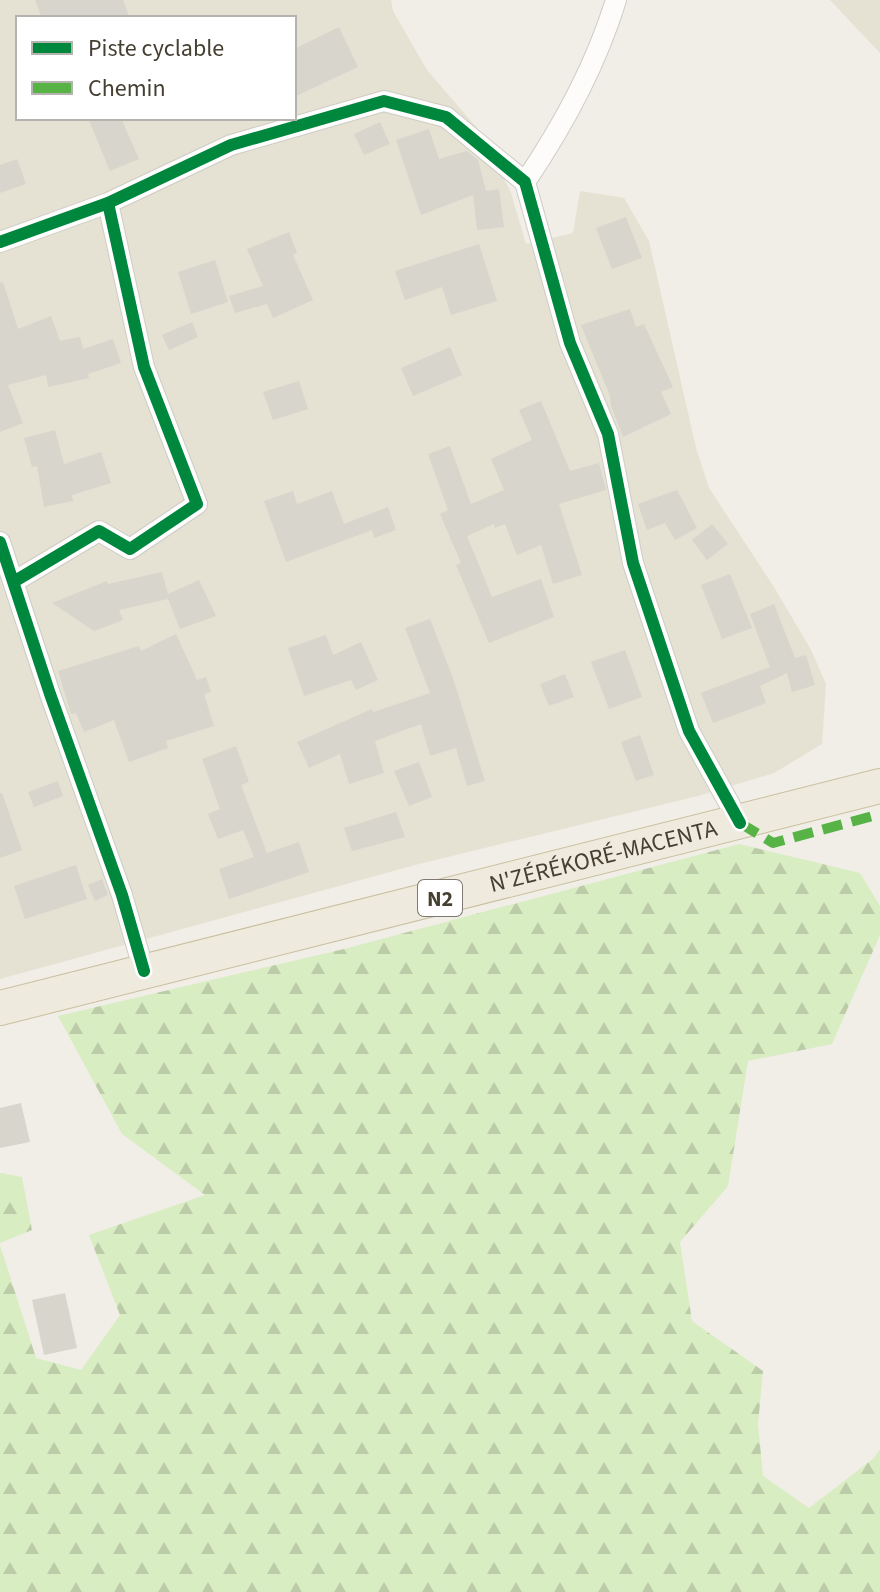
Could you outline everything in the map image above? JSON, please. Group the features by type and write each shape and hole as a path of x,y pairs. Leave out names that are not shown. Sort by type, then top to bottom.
{"highway":[{"name":"N'ZÉRÉKORÉ-MACENTA","path":"0,1008 880,786"}],"street":[{"path":"525,182 556,136 606,31 616,0"},
{"path":"0,242 108,203 231,145 384,101 446,117 525,182 570,343 608,434 633,563 689,731 740,823"},
{"path":"15,581 99,531 130,549 197,504 144,367 108,203"},
{"path":"0,542 122,895 144,971"}],"shaded area":[{"path":"0,0 391,0 393,11 427,70 482,134 511,193 526,244 573,233 580,191 624,198 649,241 696,448 709,488 811,650 826,684 822,744 774,773 698,796 419,864 0,979"},
{"path":"830,0 880,0 880,53"}],"green space":[{"path":"739,844 860,873 880,906 880,935 832,1044 748,1061 728,1186 680,1242 692,1321 763,1371 758,1424 763,1476 809,1508 874,1458 880,1449 880,1592 0,1592 0,1245 36,1358 81,1370 120,1315 89,1235 205,1195 122,1134 58,1016 344,949"},
{"path":"0,1173 22,1177 32,1230 0,1243"}],"building":[{"path":"35,0 123,0 129,16 41,16"},
{"path":"339,27 358,67 296,96 296,48"},
{"path":"89,120 122,120 139,159 110,171"},
{"path":"380,122 390,144 364,155 354,134"},
{"path":"429,129 439,159 467,151 478,160 486,191 499,189 504,227 477,230 473,195 421,215 396,140"},
{"path":"17,159 26,184 0,193 0,165"},
{"path":"626,217 642,258 612,269 596,228"},
{"path":"289,232 297,253 293,255 313,300 273,318 267,304 235,313 229,296 263,286 247,249"},
{"path":"479,244 497,301 451,315 442,287 405,300 395,271"},
{"path":"215,260 228,302 191,314 178,272"},
{"path":"3,282 18,329 51,316 60,341 80,337 83,349 113,339 121,363 88,374 89,378 48,387 46,375 8,385 23,423 0,432 0,283"},
{"path":"630,309 636,327 644,324 673,387 661,392 671,414 623,437 581,325"},
{"path":"192,322 198,337 169,350 162,335"},
{"path":"450,347 462,375 413,396 401,368"},
{"path":"299,381 308,409 273,420 263,392"},
{"path":"541,401 570,471 599,463 606,490 559,504 582,575 553,584 541,545 517,555 505,524 495,528 494,524 467,536 492,597 541,579 554,617 489,643 456,565 461,563 440,514 448,510 428,454 450,446 471,504 504,490 491,459 532,440 519,410"},
{"path":"55,430 64,464 101,452 111,483 72,495 73,501 44,507 37,466 32,467 24,438"},
{"path":"677,490 697,528 675,540 665,523 647,530 638,504"},
{"path":"293,491 297,504 332,491 344,524 388,507 396,530 374,538 372,530 286,562 264,501"},
{"path":"712,524 728,544 707,560 692,540"},
{"path":"162,572 168,594 199,580 216,616 180,629 168,599 119,610 123,620 94,631 52,603 107,581 108,584"},
{"path":"730,574 752,628 722,639 701,585"},
{"path":"774,604 795,658 806,655 815,685 792,692 787,673 760,686 766,703 713,723 701,693 770,667 750,614"},
{"path":"430,619 453,678 485,781 467,786 456,748 430,756 421,724 375,741 384,773 349,784 340,754 309,768 297,742 372,709 373,712 430,693 405,628"},
{"path":"176,634 197,680 206,677 211,692 204,694 214,726 166,741 168,748 129,762 114,720 84,732 76,713 71,714 58,671 139,646 141,651"},
{"path":"326,635 333,655 361,642 378,680 356,690 351,680 304,696 288,648"},
{"path":"625,650 642,697 609,709 591,662"},
{"path":"565,674 574,697 549,706 540,684"},
{"path":"640,735 654,775 636,781 621,742"},
{"path":"236,746 249,782 241,785 267,853 299,842 309,872 229,899 219,869 254,857 243,830 218,839 208,814 220,809 202,759"},
{"path":"419,762 432,797 409,806 394,771"},
{"path":"58,781 63,796 34,807 28,792"},
{"path":"0,794 22,850 0,858"},
{"path":"396,812 405,837 352,851 344,828"},
{"path":"76,865 87,899 25,919 14,886"},
{"path":"102,879 108,895 95,901 88,885"},
{"path":"21,1103 30,1142 0,1148 0,1108"},
{"path":"65,1293 77,1348 44,1355 32,1300"}],"marked path":[{"path":"740,823 773,843 880,814"}],"cycle path":[{"path":"0,242 108,203 231,145 384,101 446,117 525,182 570,343 608,434 633,563 689,731 740,823"},
{"path":"15,581 99,531 130,549 197,504 144,367 108,203"},
{"path":"0,542 122,895 144,971"}]}
